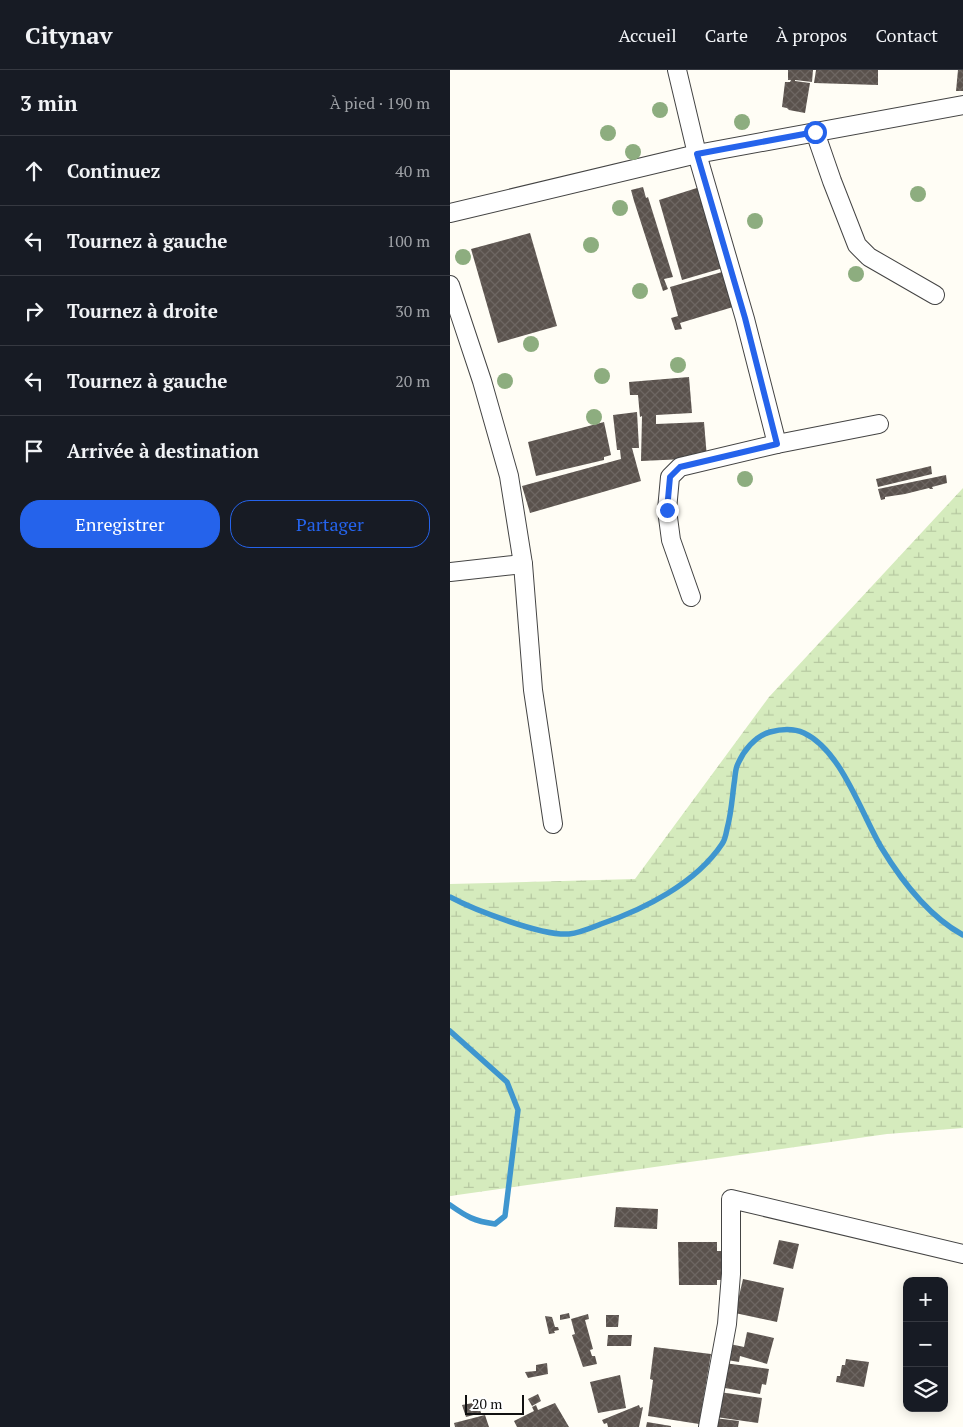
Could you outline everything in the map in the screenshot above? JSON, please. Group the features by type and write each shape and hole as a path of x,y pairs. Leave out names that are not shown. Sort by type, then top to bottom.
{"street":[{"path":"677,70 697,154 745,318 777,444"},
{"path":"450,213 697,154 963,105"},
{"path":"815,132 856,245 869,257 935,296"},
{"path":"450,285 482,381 509,476 523,564 533,690 553,824"},
{"path":"691,597 672,540 667,510 670,477 680,467 777,444 879,424"},
{"path":"450,572 523,564"},
{"path":"708,1427 727,1324 731,1274 731,1199 963,1254"}],"green space":[{"path":"963,488 963,1128 887,1134 450,1196 450,884 635,879 769,697"}],"building":[{"path":"788,70 813,70 812,82 795,80 810,83 805,113 782,107 785,82 790,82 791,80 788,80"},
{"path":"816,70 878,70 878,85 814,83"},
{"path":"958,70 963,70 963,91 956,91"},
{"path":"643,187 646,198 648,197 673,277 664,279 668,289 663,291 631,190"},
{"path":"700,187 723,268 682,280 659,200"},
{"path":"530,233 557,326 498,343 471,249"},
{"path":"722,272 733,307 680,323 682,329 675,330 671,318 678,316 670,287"},
{"path":"689,377 692,413 656,415 656,424 704,422 707,458 641,461 642,416 640,417 638,395 630,395 629,382"},
{"path":"637,412 639,448 632,448 641,481 530,513 522,486 621,459 620,450 617,450 613,415"},
{"path":"604,422 611,455 604,457 604,460 536,476 528,442"},
{"path":"931,466 932,474 878,487 876,479"},
{"path":"946,475 947,483 932,487 933,489 929,488 885,497 885,499 881,500 878,489"},
{"path":"616,1207 658,1209 657,1229 614,1227"},
{"path":"779,1240 799,1244 793,1269 773,1264"},
{"path":"678,1242 717,1242 717,1251 721,1251 722,1280 717,1280 717,1285 679,1285"},
{"path":"743,1279 784,1288 777,1322 735,1313"},
{"path":"569,1313 570,1318 560,1320 560,1315"},
{"path":"588,1314 589,1319 585,1320 593,1349 590,1350 592,1356 595,1356 597,1364 583,1367 572,1335 575,1334 571,1319"},
{"path":"606,1315 619,1315 618,1327 606,1327"},
{"path":"545,1316 552,1317 555,1327 558,1327 559,1330 549,1334"},
{"path":"747,1332 774,1338 767,1364 740,1356 739,1362 727,1360 730,1344 744,1347"},
{"path":"608,1335 632,1335 631,1346 607,1346"},
{"path":"654,1347 711,1354 699,1424 648,1416 653,1380 650,1379"},
{"path":"846,1359 869,1362 864,1387 836,1382"},
{"path":"547,1363 548,1374 528,1378 525,1372 536,1371 536,1365"},
{"path":"724,1363 769,1369 766,1385 762,1384 760,1394 719,1387"},
{"path":"620,1375 626,1408 598,1413 590,1382"},
{"path":"719,1392 762,1398 758,1423 716,1417"},
{"path":"538,1394 541,1401 532,1406 528,1399"},
{"path":"478,1402 481,1413 466,1417 462,1405"},
{"path":"555,1403 569,1427 517,1427 514,1421 534,1411 532,1407 536,1405 538,1410"},
{"path":"639,1405 640,1408 643,1407 639,1427 608,1427 607,1423 604,1424 602,1420"},
{"path":"485,1415 489,1427 455,1427 454,1423"},
{"path":"714,1418 739,1421 738,1427 712,1427"},
{"path":"647,1422 671,1426 671,1427 646,1427"}],"waterway":[{"path":"450,897 491,915 526,927 557,934 577,933 635,911 684,882 711,858 725,837 730,818 736,768 746,750 759,737 765,734 778,730 791,730 804,733 817,741 829,753 849,784 873,833 897,872 927,908 963,935"},
{"path":"450,1031 507,1082 518,1110 505,1216 495,1224 488,1223 471,1218 450,1205"}],"route":[{"path":"667,510 670,477 680,467 777,444 745,318 697,154 815,132"}]}
